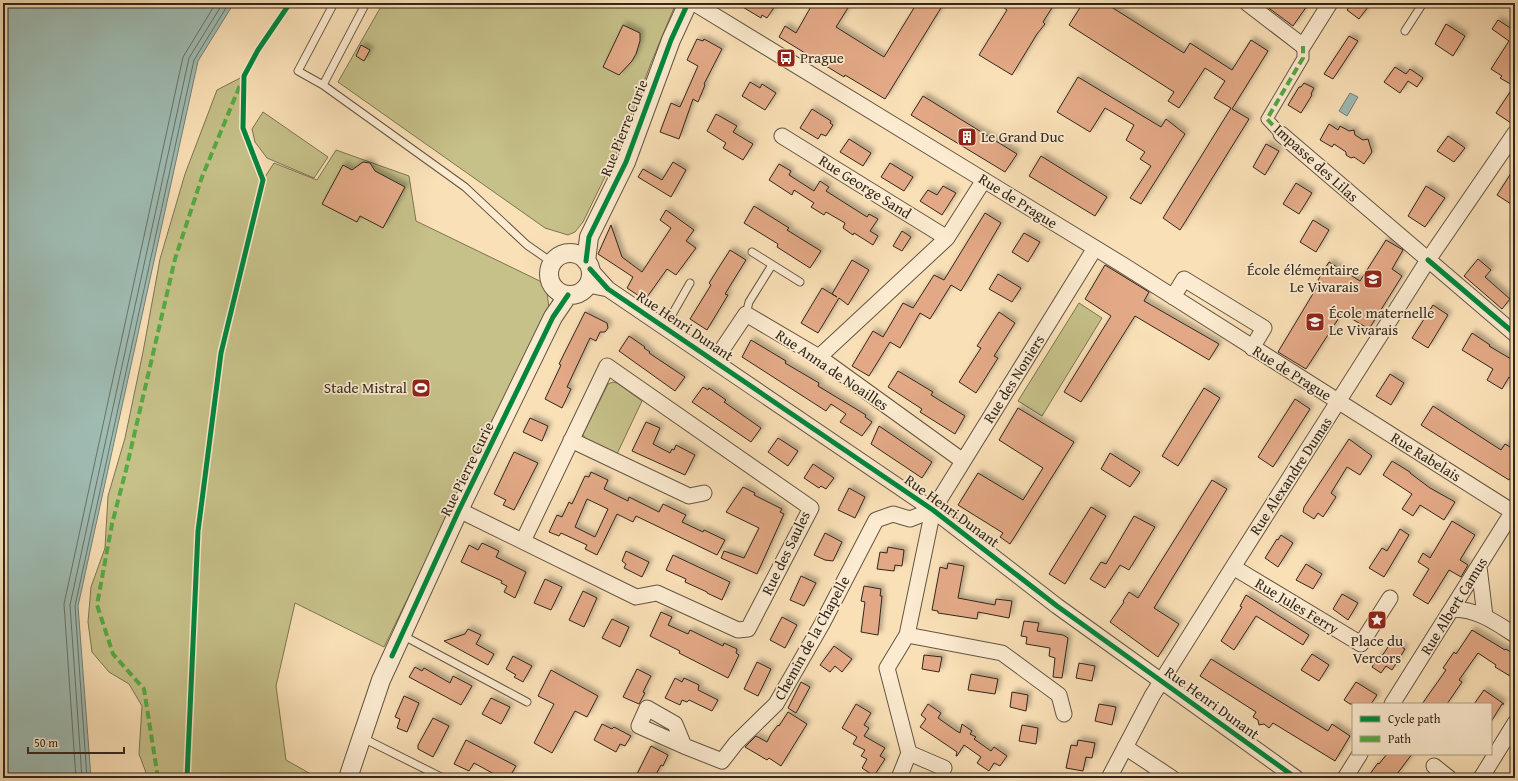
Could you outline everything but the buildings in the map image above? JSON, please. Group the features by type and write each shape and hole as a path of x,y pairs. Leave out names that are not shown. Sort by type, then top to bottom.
{"street":[{"name":"Rue Pierre Curie","path":"570,254 589,237 626,162 671,40 688,3"},
{"name":"Rue de Prague","path":"694,3 1095,248 1338,402"},
{"path":"1247,3 1303,46 1330,3"},
{"name":"Impasse des Lilas","path":"1303,46 1303,58 1268,118 1281,134 1515,334"},
{"name":"Rue Alexandre Dumas","path":"1109,778 1162,681 1233,567 1428,260 1515,133"},
{"name":"Rue George Sand","path":"782,136 947,238"},
{"path":"819,357 947,238 984,180"},
{"name":"Rue Pierre Curie","path":"588,272 589,237"},
{"name":"Rue des Noniers","path":"909,753 887,668 907,635 933,510 1095,248"},
{"path":"564,254 570,254 582,257 588,272 579,293 562,292 552,283 550,276 550,269 553,263 564,254"},
{"name":"Rue Henri Dunant","path":"588,272 608,289 715,360 933,510 1057,606 1296,778"},
{"path":"1173,297 1184,278 1264,328 1252,348"},
{"name":"Rue Pierre Curie","path":"348,778 381,680 460,510 553,316 562,292"},
{"path":"715,360 746,314"},
{"name":"Rue Anna de Noailles","path":"746,314 819,357 963,461"},
{"name":"Rue des Saules","path":"460,510 636,597 657,593 738,630 748,629 811,508 607,366 523,541"},
{"name":"Rue Rabelais","path":"1338,402 1514,511"},
{"path":"571,440 689,496 704,493"},
{"name":"Chemin de la Chapelle","path":"684,746 722,761 736,743 776,704 822,624 876,520 893,514 910,519 933,510"},
{"name":"Rue Albert Camus","path":"1393,703 1514,511"},
{"name":"Rue Jules Ferry","path":"1233,567 1361,644 1390,598"},
{"path":"1479,567 1485,616"},
{"path":"1452,609 1470,610 1485,616 1515,635"},
{"path":"907,635 1002,653 1059,695 1064,714"},
{"path":"1481,778 1515,723"},
{"path":"1125,748 1172,778"},
{"path":"899,778 909,753 944,768"},
{"path":"1345,778 1359,755"},
{"path":"1434,766 1449,778"}],"lane":[{"path":"334,3 298,71 323,85 465,187 528,245 553,263"},
{"path":"323,85 366,3"},
{"path":"1405,31 1423,3"},
{"path":"752,252 800,282"},
{"path":"746,314 749,302 772,265"},
{"path":"665,327 690,283"},
{"path":"402,635 527,702"},
{"path":"362,737 443,778"}],"shaded area":[{"path":"383,3 676,3 651,63 618,150 583,222 575,232 568,235 545,228 338,82"},
{"path":"244,76 243,128 263,180 274,163 317,180 336,150 409,176 416,221 546,284 549,308 384,647 295,603 276,686 286,760 318,778 148,778 139,754 142,706 129,684 109,672 92,652 88,622 91,587 105,548 108,496 125,438 160,259 185,174 217,90"},
{"path":"263,112 328,157 314,178 267,158 255,142 252,129"},
{"path":"1079,303 1102,318 1042,416 1018,401"},
{"path":"613,382 617,383 642,401 616,456 586,441 583,434 608,384"}],"water":[{"path":"3,3 234,3 198,61 78,606 91,778 3,778"},
{"path":"1350,93 1358,97 1347,116 1339,111"}],"marked path":[{"path":"1281,134 1267,119 1303,58 1303,46"},
{"path":"158,778 144,689 113,654 97,605 112,524 175,259 202,177 241,83"}],"cycle path":[{"path":"187,778 198,531 221,353 263,180 243,128 244,76 258,50 290,3"},
{"path":"586,261 589,237 626,162 671,40 688,3"},
{"path":"1428,260 1515,334"},
{"path":"590,269 608,289 933,510 1057,606 1296,778"},
{"path":"392,656 459,510 553,317 568,295"}],"place":[{"name":"Prague","path":"786,58"},
{"name":"Le Grand Duc","path":"967,137"},
{"name":"École élémentaire Le Vivarais","path":"1373,279"},
{"name":"École maternelle Le Vivarais","path":"1315,322"},
{"name":"Stade Mistral","path":"421,388"},
{"name":"Place du Vercors","path":"1377,620"}]}
